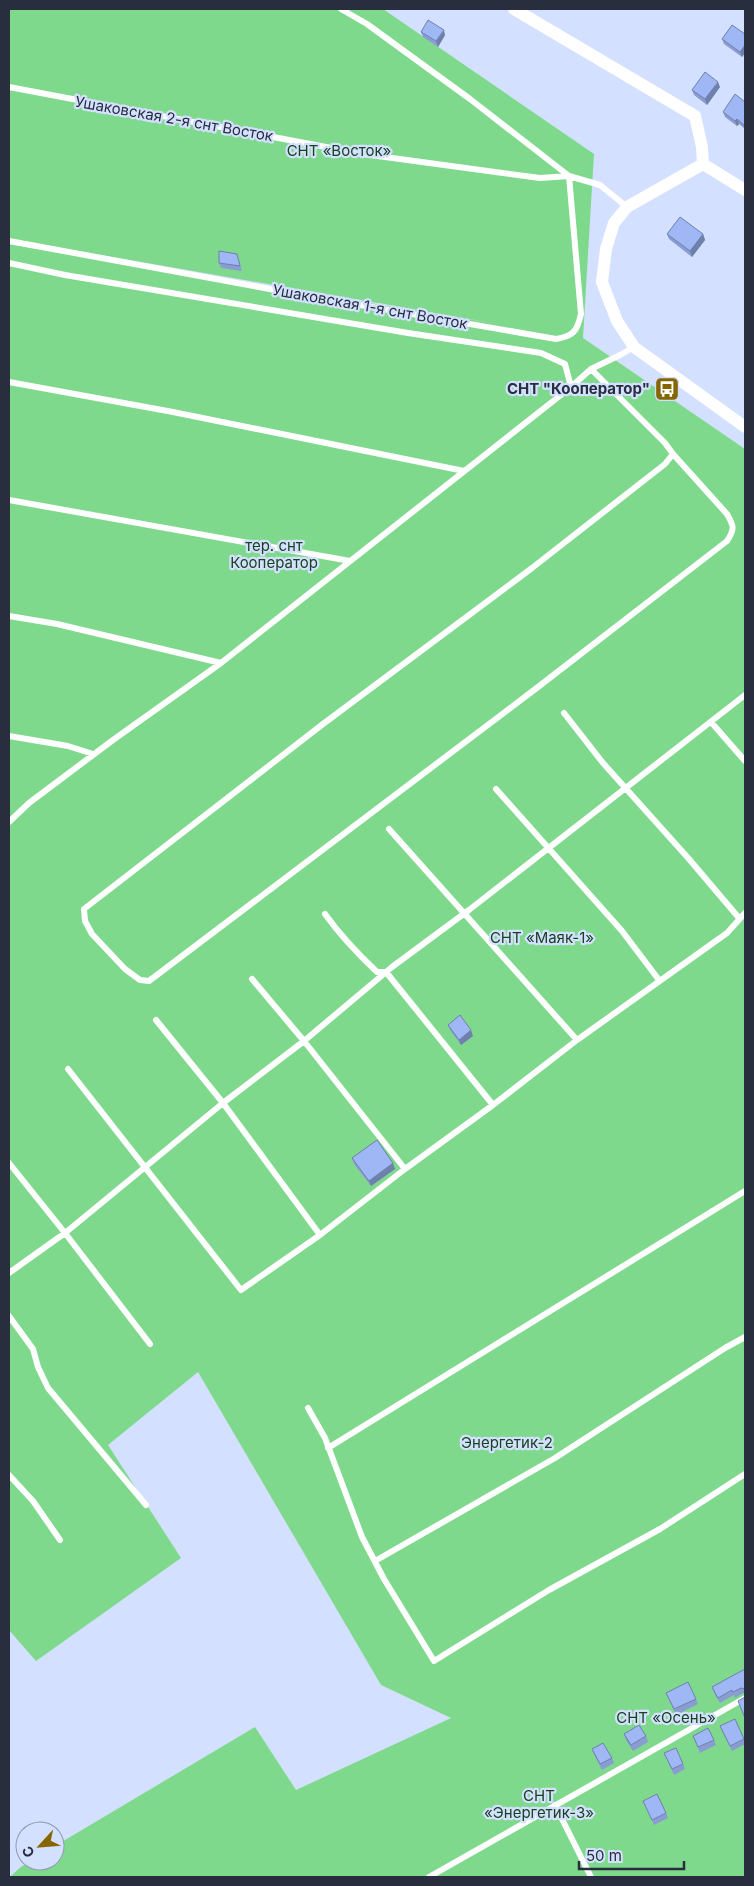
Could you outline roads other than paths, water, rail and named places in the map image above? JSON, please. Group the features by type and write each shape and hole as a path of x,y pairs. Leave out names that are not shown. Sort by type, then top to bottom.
{"street":[{"path":"514,9 695,116 702,147 702,164"},
{"path":"702,164 745,190"},
{"path":"702,164 628,207 614,223 606,249 602,282 617,321 634,346 745,427"}],"lane":[{"path":"341,9 367,24 470,99 569,176"},
{"name":"Ушаковская 2-я снт Восток","path":"9,87 363,154 540,178 569,176 600,185 628,207"},
{"name":"Ушаковская 1-я снт Восток","path":"9,241 556,339 567,337 578,328 581,314 569,176"},
{"path":"9,263 65,275 408,333 541,353 565,364 571,387"},
{"path":"9,822 29,803 93,754 221,663 571,387 591,369 634,346"},
{"path":"591,369 665,443 672,454 727,514 734,525 727,541 522,699 149,981 140,980 125,969 92,934 85,921 84,909 323,724 532,568 665,464 672,454"},
{"path":"9,382 173,412 464,471"},
{"path":"9,500 350,561"},
{"path":"9,616 57,624 221,663"},
{"path":"9,1273 65,1233 223,1103 304,1041 386,972 627,788 745,694"},
{"path":"564,713 603,763 627,788 739,918"},
{"path":"711,722 745,761"},
{"path":"9,736 68,746 93,754"},
{"path":"496,789 622,931 658,980"},
{"path":"389,829 577,1040"},
{"path":"68,1069 241,1290 320,1235 658,980 727,933 745,913"},
{"path":"325,914 363,959 377,972 386,972"},
{"path":"386,972 493,1105"},
{"path":"252,980 304,1041 405,1169"},
{"path":"156,1020 223,1103 320,1235"},
{"path":"9,1163 150,1344"},
{"path":"328,1448 745,1190"},
{"path":"9,1316 33,1349 38,1367 48,1388 146,1505"},
{"path":"374,1561 555,1458 745,1337"},
{"path":"308,1408 328,1448 362,1537 374,1561 434,1661 549,1590 660,1529 745,1474"},
{"path":"9,1475 33,1501 60,1540"},
{"path":"429,1877 745,1698"},
{"path":"555,1805 591,1877"}],"place":[{"name":"СНТ \"Кооператор\"","path":"667,389"}],"park label":[{"name":"СНТ «Восток»","path":"339,151"},
{"name":"тер. снт Кооператор","path":"274,554"},
{"name":"СНТ «Маяк-1»","path":"542,938"},
{"name":"Энергетик-2","path":"507,1443"},
{"name":"СНТ «Осень»","path":"666,1718"},
{"name":"СНТ «Энергетик-3»","path":"539,1804"}]}
